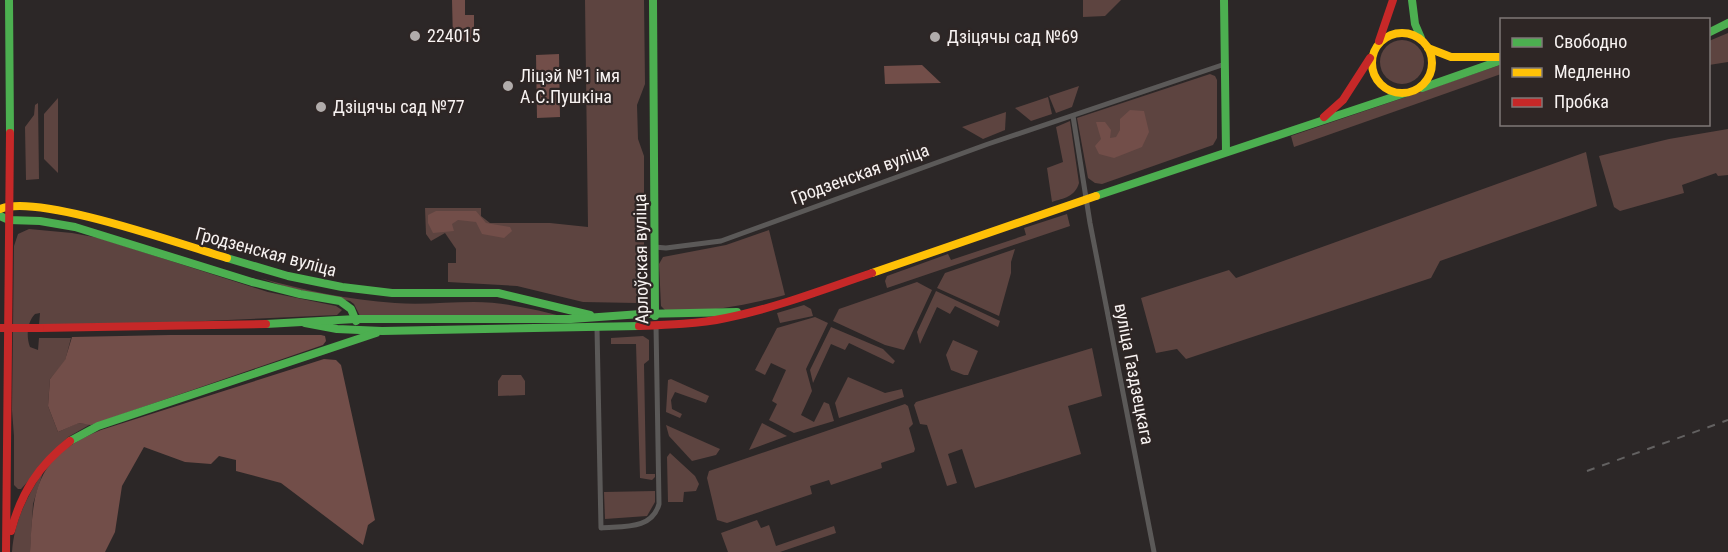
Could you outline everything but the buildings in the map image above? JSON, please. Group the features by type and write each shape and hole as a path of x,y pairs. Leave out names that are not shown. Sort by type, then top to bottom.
{"main road":[{"path":"7,552 9,0"},
{"name":"Арлоўская вуліца","path":"653,0 656,326"},
{"path":"1224,0 1226,152"},
{"path":"1393,0 1387,23 1372,54 1371,63 1376,79 1388,90 1405,93 1415,91 1500,59"},
{"path":"1412,0 1415,24 1432,57 1429,77 1415,91"},
{"path":"1710,32 1728,23"},
{"path":"1377,45 1393,33 1413,34 1422,40"},
{"path":"1428,48 1451,57 1500,58"},
{"name":"Гродзенская вуліца","path":"1320,120 1343,99 1372,54"},
{"name":"Гродзенская вуліца","path":"305,323 337,329 382,331 656,326 726,318 797,298 1405,93"},
{"name":"Гродзенская вуліца","path":"0,208 9,205 79,214 288,276 342,287 392,293 498,293 600,317"},
{"name":"Гродзенская вуліца","path":"0,216 9,220 40,221 75,227 252,282 340,301 351,309 356,319"},
{"name":"Гродзенская вуліца","path":"0,328 305,323 356,319 571,319 751,311"},
{"path":"356,319 356,330"},
{"path":"7,552 14,520 26,488 46,461 70,441 98,426 382,331"}],"street":[{"name":"Гродзенская вуліца","path":"654,247 666,248 721,242 988,144 1225,64"},
{"path":"1074,116 1086,201"},
{"name":"вуліца Газдзецкага","path":"1086,201 1154,552"},
{"name":"Арлоўская вуліца","path":"597,328 601,528 641,524 653,517 658,509 660,499 656,326"}],"shaded area":[{"path":"452,0 465,0 465,15 474,15 474,35 468,41 453,41"},
{"path":"585,0 644,0 645,84 637,105 638,139 644,156 644,300 637,303 583,302 517,286 448,282 448,263 456,263 456,249 445,233 431,241 426,234 425,208 481,208 481,216 490,223 550,223 588,227"},
{"path":"1083,0 1121,0 1105,16 1083,17"},
{"path":"1728,33 1728,62 1710,65 1710,41"},
{"path":"1402,40 1418,46 1424,62 1418,78 1402,84 1386,78 1380,62 1386,46"},
{"path":"559,54 560,117 537,118 536,55"},
{"path":"922,65 941,83 885,84 884,66"},
{"path":"1500,65 1500,74 1294,147 1291,136"},
{"path":"1210,74 1217,80 1217,138 1213,145 1102,184 1095,183 1088,178 1077,118"},
{"path":"1079,86 1072,107 1056,113 1049,96"},
{"path":"1048,97 1052,114 1031,121 1015,108"},
{"path":"58,98 58,173 44,159 44,114"},
{"path":"38,103 39,179 26,180 25,127 34,115 35,105"},
{"path":"1130,110 1144,111 1149,132 1142,147 1114,158 1099,154 1095,146 1101,139 1096,122 1105,122 1111,130 1110,138 1116,137 1120,130 1120,119"},
{"path":"1006,112 1005,130 983,139 962,127"},
{"path":"1070,121 1079,183 1072,194 1052,202 1047,168 1063,162 1056,127"},
{"path":"1728,129 1728,175 1718,176 1716,173 1682,185 1684,193 1620,211 1614,207 1599,156 1669,139"},
{"path":"1586,152 1597,206 1440,261 1431,278 1186,359 1177,349 1156,353 1141,298 1229,270 1236,278"},
{"path":"436,211 476,211 486,223 510,227 512,231 504,238 482,234 476,222 458,220 452,224 454,231 433,233 428,223 428,215"},
{"path":"1067,214 1070,226 887,288 885,281 887,276 948,254 951,260 1026,235 1024,228"},
{"path":"29,229 99,238 268,292 336,306 342,310 337,315 183,322 39,325 40,313 35,314 28,330 30,347 38,350 39,338 71,338 65,361 50,379 48,406 58,432 78,423 91,424 68,437 21,489 18,489 14,485 12,410 14,246 18,234"},
{"path":"769,230 785,295 711,309 666,311 661,306 659,264 663,257 726,245"},
{"path":"1015,249 999,316 937,288 945,273"},
{"path":"260,278 361,300 405,304 498,303 569,318 361,318 350,301 286,287"},
{"path":"917,282 932,290 904,350 885,345 833,321 839,309"},
{"path":"936,291 1000,321 998,327 955,306 950,314 937,307 920,344 917,332"},
{"path":"804,305 811,309 813,316 780,323 777,313"},
{"path":"815,317 828,323 806,369 812,391 801,415 814,422 824,402 829,404 834,421 794,433 769,420 777,404 772,401 786,370 771,363 765,375 755,370 777,328"},
{"path":"831,327 883,349 895,361 893,364 849,343 845,350 831,344 813,383 810,370"},
{"path":"321,335 325,336 326,341 323,345 91,425 79,423 58,432 48,406 50,379 65,360 72,337"},
{"path":"643,336 649,340 649,360 644,364 646,474 655,474 652,480 640,478 636,344 611,344 611,338"},
{"path":"953,340 978,351 968,375 951,370 946,355"},
{"path":"1092,348 1102,396 1068,406 1081,454 975,488 962,449 948,454 957,483 947,486 927,425 920,424 914,405 916,402"},
{"path":"324,359 336,360 341,365 375,520 368,525 363,545 281,483 236,471 236,460 219,456 211,464 185,462 144,447 122,486 115,532 105,552 30,552 33,510 42,478 50,464 79,440 101,430"},
{"path":"502,375 521,375 525,381 525,395 498,396 498,381"},
{"path":"848,377 885,393 902,389 904,397 839,418 835,403"},
{"path":"671,379 709,396 706,403 675,392 671,400 672,409 682,414 680,418 666,412 668,380"},
{"path":"905,404 908,406 913,424 909,428 914,452 881,463 882,468 831,485 829,480 810,486 812,494 727,523 717,520 707,478 709,471"},
{"path":"762,423 787,436 749,450"},
{"path":"666,425 720,449 716,455 692,461 669,436"},
{"path":"670,453 695,476 699,484 696,491 684,492 683,502 668,502 667,457"},
{"path":"43,472 33,504 30,552 12,552 15,530 22,510"},
{"path":"655,491 655,502 647,516 605,519 604,492"},
{"path":"757,520 761,528 769,525 776,546 834,526 836,533 780,552 728,552 721,533"}],"railway":[{"path":"1587,471 1728,420"}],"traffic: fast":[{"path":"9,0 10,133"},
{"path":"653,0 655,316"},
{"path":"1224,0 1226,152"},
{"path":"1412,0 1415,24 1421,38"},
{"path":"1710,32 1728,23"},
{"path":"1422,88 1500,61"},
{"path":"1096,196 1405,93"},
{"path":"0,216 9,220 40,221 75,227 252,282 340,301 351,309 356,321"},
{"path":"227,258 288,276 342,287 392,293 498,293 590,315"},
{"path":"266,324 356,319 571,319 641,314 737,312"},
{"path":"305,323 337,329 382,331 639,326"},
{"path":"70,441 98,426 376,333"}],"traffic: slow":[{"path":"1396,33 1408,33 1419,38 1427,46 1432,63 1430,75 1419,88 1408,93 1396,93 1385,88 1377,80 1372,69 1372,57 1377,46 1385,38 1396,33"},
{"path":"1428,48 1451,57 1500,57"},
{"path":"872,273 1096,196"},
{"path":"0,209 19,206 76,214 227,258"}],"traffic: jam":[{"path":"1379,41 1393,0"},
{"path":"1324,117 1343,100 1370,58"},
{"path":"6,552 10,133"},
{"path":"639,326 694,323 745,314 872,273"},
{"path":"40,328 266,324"},
{"path":"0,328 40,328"},
{"path":"11,531 20,504 40,470 70,441"}],"place":[{"name":"224015","path":"415,36"},
{"name":"Дзіцячы сад №69","path":"935,37"},
{"name":"Ліцэй №1 імя А.С.Пушкіна","path":"508,86"},
{"name":"Дзіцячы сад №77","path":"321,107"}]}
